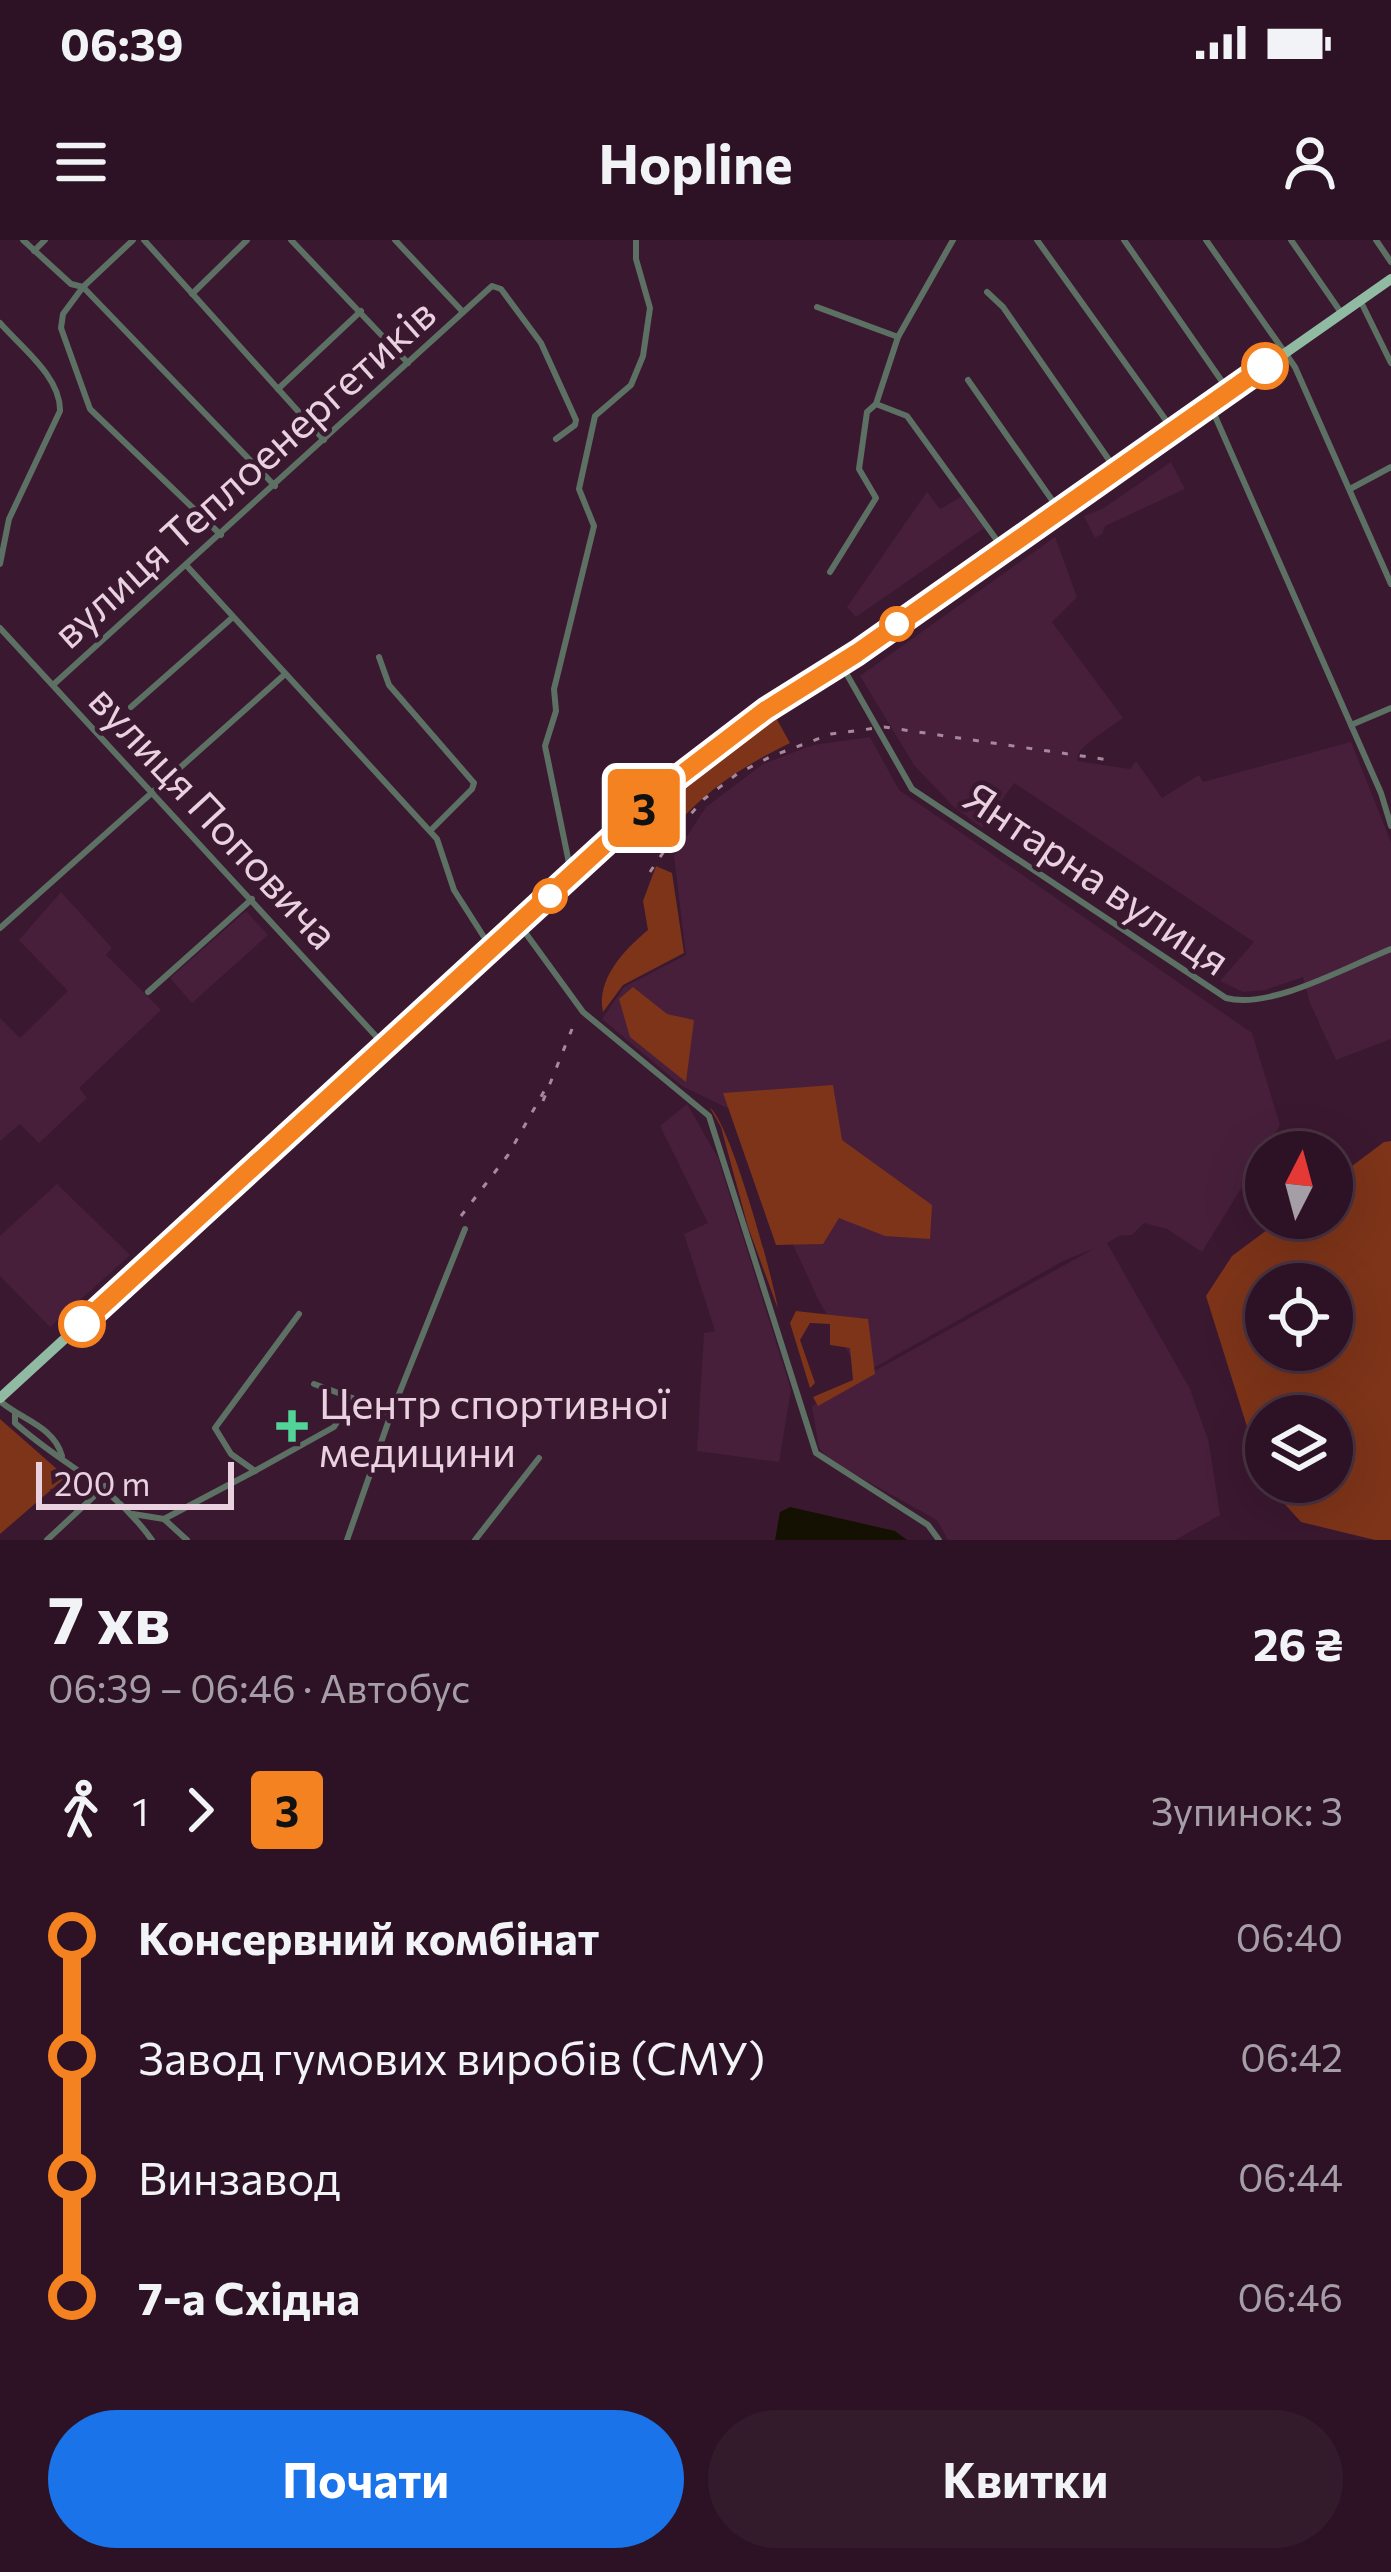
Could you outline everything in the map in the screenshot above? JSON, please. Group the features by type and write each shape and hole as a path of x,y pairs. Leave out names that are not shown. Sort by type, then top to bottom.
{"main road":[{"path":"0,1400 677,778 742,728 841,664 1391,279"}],"street":[{"path":"23,240 71,284 83,287 275,486"},
{"path":"34,251 46,240"},
{"path":"133,240 83,287 60,324 90,409 220,535"},
{"path":"144,240 324,440"},
{"path":"193,294 247,240"},
{"path":"291,240 408,363"},
{"path":"395,240 463,312"},
{"path":"569,863 545,746 556,711 554,689 594,526 578,489 596,416 631,386 643,356 650,308 636,259 636,240"},
{"path":"830,572 876,498 859,469 864,421 876,404 898,338 953,240"},
{"path":"1037,240 1173,430"},
{"path":"1124,240 1228,390"},
{"path":"1206,240 1285,352 1391,584"},
{"path":"1291,240 1342,313"},
{"path":"1376,240 1391,262"},
{"name":"вулиця Теплоенергетиків","path":"53,685 496,285 519,311 551,364 576,420 556,439"},
{"path":"987,292 1004,307 1116,470"},
{"path":"1360,299 1391,363"},
{"path":"817,307 898,338"},
{"path":"278,389 361,311"},
{"path":"0,323 46,375 60,400 60,411 9,519 0,564"},
{"path":"968,380 1060,510"},
{"path":"876,404 907,416 1004,550"},
{"path":"1209,404 1391,826"},
{"path":"1349,489 1391,467"},
{"path":"186,565 430,831 439,843 454,890 491,948"},
{"path":"131,707 232,617"},
{"name":"вулиця Поповича","path":"0,628 385,1046"},
{"path":"379,657 389,685 474,783 430,831"},
{"name":"Янтарна вулиця","path":"841,664 912,789 1226,998 1242,1001 1286,992 1391,949"},
{"path":"0,928 284,675"},
{"path":"1351,725 1391,708"},
{"path":"148,992 252,899"},
{"path":"519,924 583,1012 709,1116 816,1454 928,1525 940,1540"},
{"path":"347,1540 465,1229"},
{"path":"255,1471 231,1454 215,1428 299,1314"},
{"path":"314,1384 391,1414"},
{"path":"164,1519 334,1427 352,1398"},
{"path":"0,1400 42,1429 59,1445 62,1456"},
{"path":"15,1413 15,1423 51,1455 62,1456 105,1486 152,1540"},
{"path":"475,1540 539,1458"},
{"path":"47,1540 105,1486"},
{"path":"133,1514 164,1519 187,1540"}],"shaded area":[{"path":"1171,462 1185,489 1105,526 1095,538 1084,516"},
{"path":"927,492 940,509 961,497 984,528 856,617 847,607"},
{"path":"1055,537 1077,597 1052,622 1123,718 1089,742 1077,761 1130,769 1136,761 1162,798 1199,775 1203,782 1351,742 1391,842 1391,1039 1336,1060 1303,977 1243,992 1220,981 1254,942 1014,783 982,828 914,765 860,676"},
{"path":"775,716 790,743 729,778 676,825 679,786"},
{"path":"870,737 899,790 1252,1033 1280,1125 1276,1131 1245,1131 1245,1182 1202,1252 1167,1229 1144,1223 1132,1235 1107,1243 1190,1389 1209,1443 1220,1515 1175,1540 948,1540 937,1520 829,1460 819,1448 812,1406 1095,1248 1063,1261 861,1375 818,1299 731,1110 682,1086 602,1019 624,987 686,955 674,856 706,807 763,764 813,745"},
{"path":"656,866 672,873 684,953 623,985 603,1012 608,977 621,956 648,930 643,901"},
{"path":"61,892 112,948 106,955 161,1010 79,1088 87,1098 39,1143 20,1124 0,1141 0,1018 20,1038 68,991 19,940"},
{"path":"246,911 268,935 192,1003 170,978"},
{"path":"633,987 667,1014 694,1020 686,1082 630,1037 619,999"},
{"path":"833,1085 842,1140 932,1205 930,1239 885,1236 839,1218 823,1244 776,1245 723,1093"},
{"path":"687,1104 718,1158 791,1390 779,1462 697,1451 704,1333 715,1331 684,1234 708,1223 660,1126"},
{"path":"710,1108 718,1119 739,1170 778,1309 748,1227 721,1127"},
{"path":"1391,1141 1391,1540 1301,1522 1284,1503 1353,1503 1353,1395 1245,1395 1245,1420 1206,1296 1232,1256 1255,1239 1353,1239 1353,1165"},
{"path":"57,1184 130,1255 50,1327 0,1276 0,1236"},
{"path":"796,1311 868,1319 875,1374 818,1406 813,1397 853,1380 850,1348 830,1345 830,1324 810,1323 800,1340 815,1383 810,1388 790,1323"},
{"path":"0,1419 66,1477 0,1534"},
{"path":"790,1507 895,1531 907,1540 775,1540 780,1512"}],"railway":[{"path":"650,872 704,799 772,756 831,734 884,727 1109,760"},
{"path":"543,1101 572,1029"},
{"path":"461,1216 508,1155 547,1086"}],"bus line":[{"name":"3","path":"82,1324 677,778 766,710 857,653 1265,366"}],"place":[{"name":"Центр спортивної медицини","path":"292,1426"}]}
